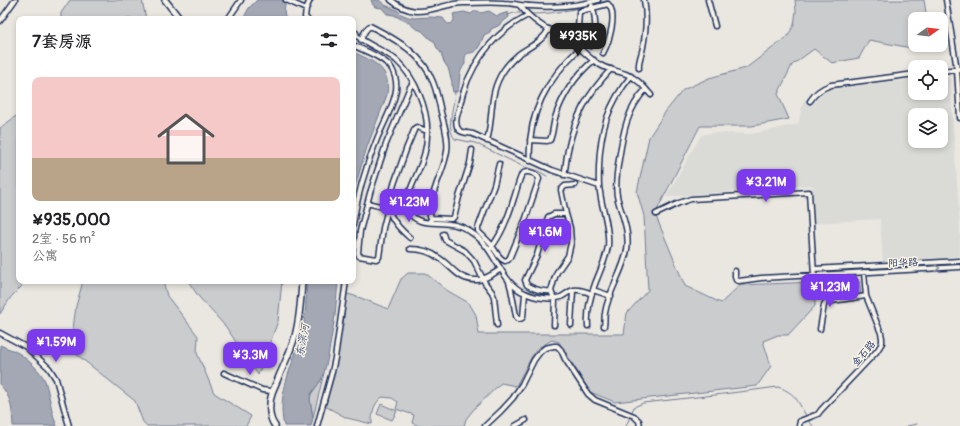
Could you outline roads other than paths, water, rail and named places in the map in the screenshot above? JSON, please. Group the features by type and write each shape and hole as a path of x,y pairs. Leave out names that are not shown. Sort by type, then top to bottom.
{"street":[{"path":"0,21 15,0"},
{"path":"164,0 177,16"},
{"path":"230,16 241,0"},
{"path":"286,0 306,9"},
{"path":"305,16 306,9 310,0"},
{"path":"390,0 402,7 415,11 431,10 453,4 464,3 494,2 526,6 561,6 598,0"},
{"path":"526,6 527,0"},
{"path":"639,68 646,28 644,0"},
{"path":"708,0 715,26"},
{"path":"946,0 958,69 960,118"},
{"path":"590,2 595,14 596,27 590,46"},
{"path":"518,4 538,23 569,39 603,66 630,76 639,82 651,95"},
{"path":"575,37 578,28 579,12 608,4 612,16 611,32 609,41 603,53"},
{"path":"528,15 502,32 488,46 473,67 464,90 457,120 458,129 460,131 473,134 530,161 564,175 599,186"},
{"path":"361,40 365,30 370,26 397,40 415,54 429,72 433,82 437,93 448,145 443,169 433,194 430,213 431,220"},
{"path":"487,141 491,118 492,99 500,76 513,60 541,38 549,29"},
{"path":"356,37 396,60 409,76 420,96 423,105 427,126 426,146 424,157 411,188 408,202 409,210 417,220 451,220 454,217 469,168 472,150"},
{"path":"356,47 388,64 395,78 396,90 393,102 376,139 356,205"},
{"path":"530,161 530,140 535,113 550,82 561,67 580,48"},
{"path":"530,140 550,140 556,117 565,95 581,73 594,60"},
{"path":"564,175 571,138 578,117 588,98 611,69"},
{"path":"948,70 958,69"},
{"path":"810,102 820,90 834,84 908,75"},
{"path":"588,326 588,312 593,292 605,259 608,244 608,231 599,186 600,159 605,124 613,104 630,76"},
{"path":"413,83 386,144 367,202 360,232 359,256 376,259 379,257 383,228 388,208 399,171 414,130 417,127 427,131"},
{"path":"604,326 605,312 624,263 627,241 626,227 616,190 622,136 626,121 632,108 646,89"},
{"path":"491,248 498,238 511,208 522,174 526,172 536,175 538,176 539,182 526,218 508,260 502,260 491,248 478,231 494,185 499,164"},
{"path":"554,325 555,301 551,291 555,277 568,256 571,235 561,190 565,186 575,185"},
{"path":"656,214 687,200 808,192 814,275"},
{"path":"367,202 388,208"},
{"path":"388,208 393,221 410,238"},
{"path":"551,291 529,287 525,280 537,255 548,217 554,214 566,214"},
{"path":"431,220 464,228 478,237 491,248 508,280 525,294 554,298 578,290 611,296"},
{"path":"443,234 445,240 461,248 469,255 479,270 485,284 492,292 494,297 497,325"},
{"path":"410,249 421,249 432,254 445,262 457,274 474,279 483,279 501,269"},
{"name":"阳华路","path":"814,269 960,261"},
{"name":"阳华路","path":"735,271 736,280 739,281 761,278 960,267"},
{"name":"金石路","path":"799,426 800,421 818,414 882,343 881,333 866,296 864,272"},
{"path":"827,274 828,295 832,301 866,296"},
{"path":"508,280 516,316 519,319 523,316 525,294"},
{"path":"274,426 270,407 272,392 289,354 295,336 299,318 302,284"},
{"path":"317,426 335,358 346,284"},
{"path":"571,324 573,291"},
{"path":"820,329 824,305 828,295"},
{"path":"0,333 26,347 49,368 56,379 69,426"},
{"path":"485,426 513,398 540,352 545,348 554,346 561,350 565,359 588,394 595,400 632,415 639,421 640,426"},
{"path":"224,373 262,390 272,392"},
{"path":"515,426 526,420"}],"water":[{"path":"257,0 288,0 284,9 285,16 245,16 249,8"},
{"path":"371,0 379,0 385,5 408,17 443,18 448,24 454,21 453,14 464,12 471,14 475,11 481,13 489,11 497,16 508,12 509,17 484,35 480,45 475,51 467,54 465,64 461,71 457,92 453,92 448,68 434,41 408,22 394,15 387,14 382,8 375,7"},
{"path":"356,54 374,62 384,72 387,78 388,86 387,95 367,147 356,183"},
{"name":"东深河","path":"307,284 338,284 335,316 328,357 323,377 311,394 310,399 313,418 311,426 284,426 282,401 284,390 299,345 305,314"},
{"path":"0,345 20,354 41,373 45,381 57,426 13,426 12,409 9,399 0,385"}],"waterway":[{"path":"595,4 609,0"},
{"path":"532,14 553,13 589,6"},
{"path":"508,15 521,13"},
{"path":"455,91 451,116 452,134 455,139 475,143 522,166 538,171 547,176"},
{"path":"631,414 634,407 643,403 778,387 790,393 796,399 807,417"},
{"path":"626,426 630,417"},
{"path":"808,420 813,426"},
{"path":"907,426 917,424"}]}
